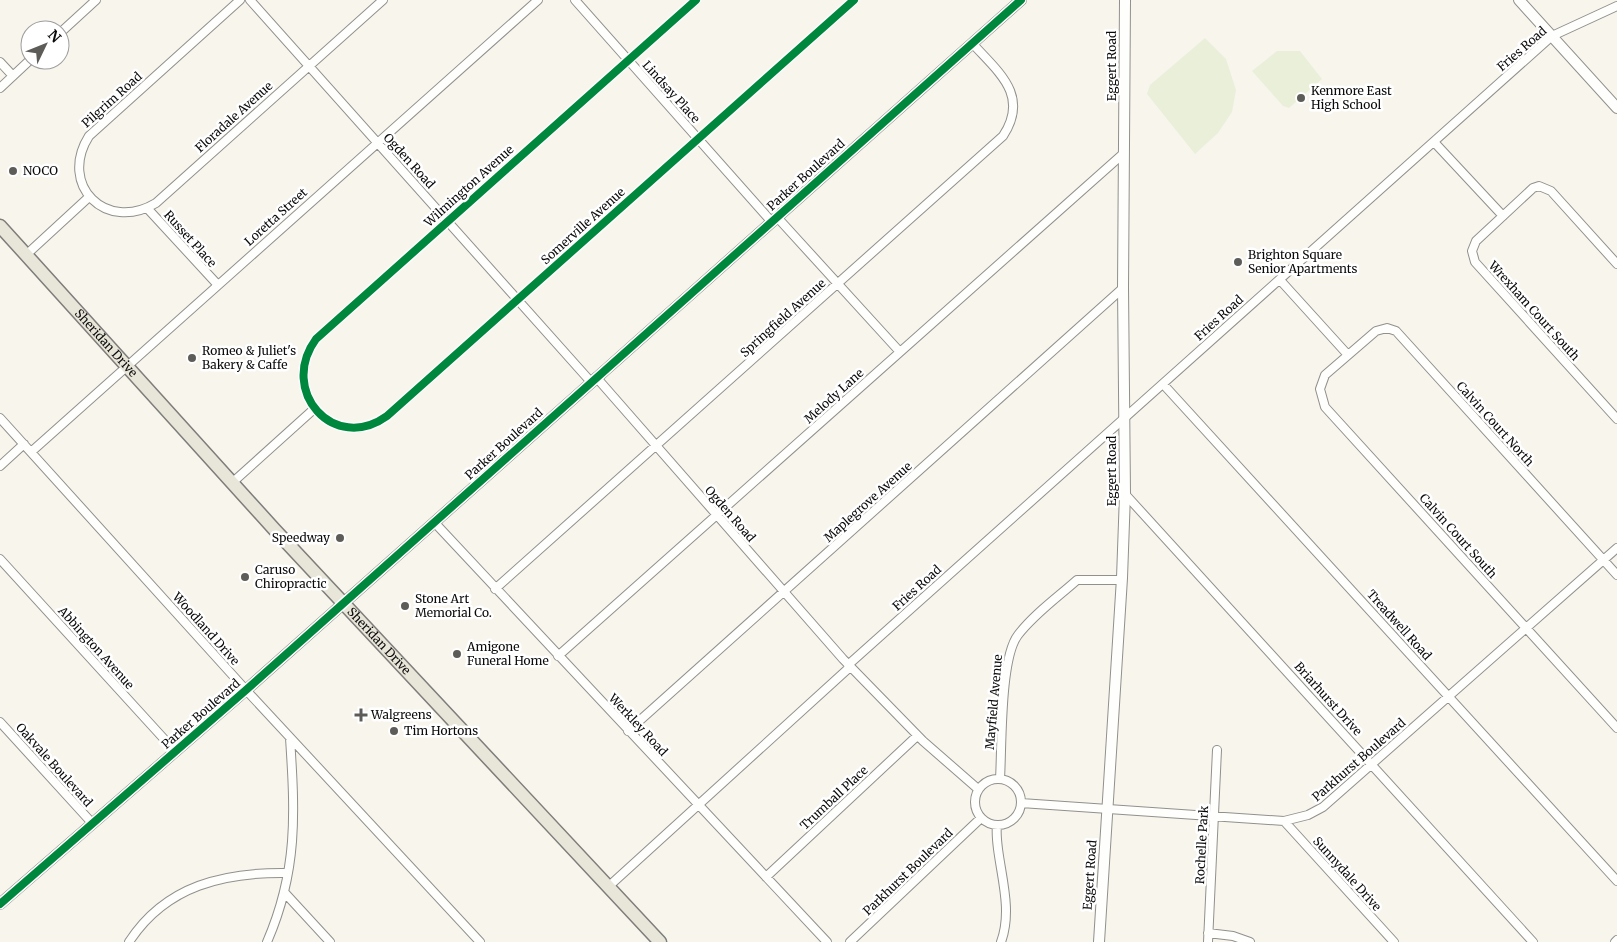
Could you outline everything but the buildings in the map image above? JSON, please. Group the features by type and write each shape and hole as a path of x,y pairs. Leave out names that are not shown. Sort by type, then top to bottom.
{"main road":[{"name":"Sheridan Drive","path":"0,226 343,603 660,942"}],"street":[{"path":"70,24 96,0"},
{"name":"Pilgrim Road","path":"89,197 82,184 79,164 81,152 89,136 240,0"},
{"name":"Ogden Road","path":"250,0 518,300 656,446 849,666 917,736 978,789"},
{"name":"Floradale Avenue","path":"147,208 383,0"},
{"name":"Loretta Street","path":"31,452 217,284 538,0"},
{"name":"Lindsay Place","path":"574,0 698,139 838,284 900,352"},
{"name":"Wilmington Avenue","path":"314,409 307,397 302,375 306,356 316,339 696,0"},
{"name":"Somerville Avenue","path":"314,409 322,416 341,425 362,426 379,422 854,0"},
{"name":"Parker Boulevard","path":"0,904 246,690 1021,0"},
{"name":"Eggert Road","path":"1099,942 1122,580 1125,494 1123,288 1125,0"},
{"path":"1519,0 1617,108"},
{"name":"Fries Road","path":"608,887 849,666 1552,36 1617,6"},
{"name":"Springfield Avenue","path":"495,589 1003,136 1014,112 1009,86 972,43"},
{"path":"0,62 13,76"},
{"path":"0,88 20,69"},
{"path":"1434,142 1503,216"},
{"name":"Melody Lane","path":"558,656 1124,152"},
{"name":"Wrexham Court South","path":"1617,264 1546,187 1533,188 1476,240 1472,251 1475,262 1617,419"},
{"path":"26,255 89,197 112,211 131,212 147,208"},
{"name":"Russet Place","path":"147,208 217,284"},
{"path":"1280,280 1348,355"},
{"name":"Maplegrove Avenue","path":"628,731 1123,288"},
{"name":"Calvin Court North","path":"1348,355 1376,331 1387,328 1396,331 1617,575"},
{"name":"Calvin Court South","path":"1348,355 1325,375 1322,381 1320,395 1325,407 1617,728"},
{"name":"Treadwell Road","path":"1163,384 1617,881"},
{"path":"233,482 314,409"},
{"name":"Woodland Drive","path":"0,418 246,690 480,942"},
{"path":"0,466 24,444"},
{"name":"Briarhurst Drive","path":"1125,494 1533,942"},
{"name":"Werkley Road","path":"434,522 827,942"},
{"name":"Parkhurst Boulevard","path":"1021,803 1215,817 1296,820 1317,811 1372,765 1617,548"},
{"name":"Abbington Avenue","path":"0,560 175,751"},
{"name":"Mayfield Avenue","path":"1000,779 1006,664 1012,644 1024,628 1078,580 1122,580"},
{"name":"Oakvale Boulevard","path":"0,722 92,823"},
{"name":"Trumball Place","path":"766,877 917,736"},
{"path":"267,942 284,892 295,811 290,738"},
{"name":"Rochelle Park","path":"1208,942 1217,750"},
{"path":"1000,779 1010,782 1017,789 1021,803 1016,817 1007,823 997,825 981,818 975,807 978,789 988,781 1000,779"},
{"name":"Parkhurst Boulevard","path":"850,942 981,818"},
{"name":"Sunnydale Drive","path":"1284,821 1394,942"},
{"path":"997,825 1001,873 1007,910 1005,930 1000,942"},
{"path":"129,942 154,913 196,886 230,875 288,873"},
{"path":"284,892 330,942"},
{"path":"1208,933 1234,936 1250,942"}],"green space":[{"path":"1205,38 1226,59 1236,90 1232,112 1218,133 1195,154 1147,94 1150,85"},
{"path":"1277,51 1300,51 1322,79 1289,108 1283,106 1252,71"}],"cycle path":[{"path":"696,0 316,339 306,359 304,378 308,396 317,411 331,422 348,427 367,426 387,416 854,0"},
{"path":"0,904 246,690 1021,0"}],"place":[{"name":"Kenmore East High School","path":"1301,98"},
{"name":"NOCO","path":"13,171"},
{"name":"Brighton Square Senior Apartments","path":"1238,262"},
{"name":"Romeo & Juliet's Bakery & Caffe","path":"192,358"},
{"name":"Speedway","path":"340,538"},
{"name":"Caruso Chiropractic","path":"245,577"},
{"name":"Stone Art Memorial Co.","path":"405,606"},
{"name":"Amigone Funeral Home","path":"457,654"},
{"name":"Walgreens","path":"361,715"},
{"name":"Tim Hortons","path":"394,731"}]}
